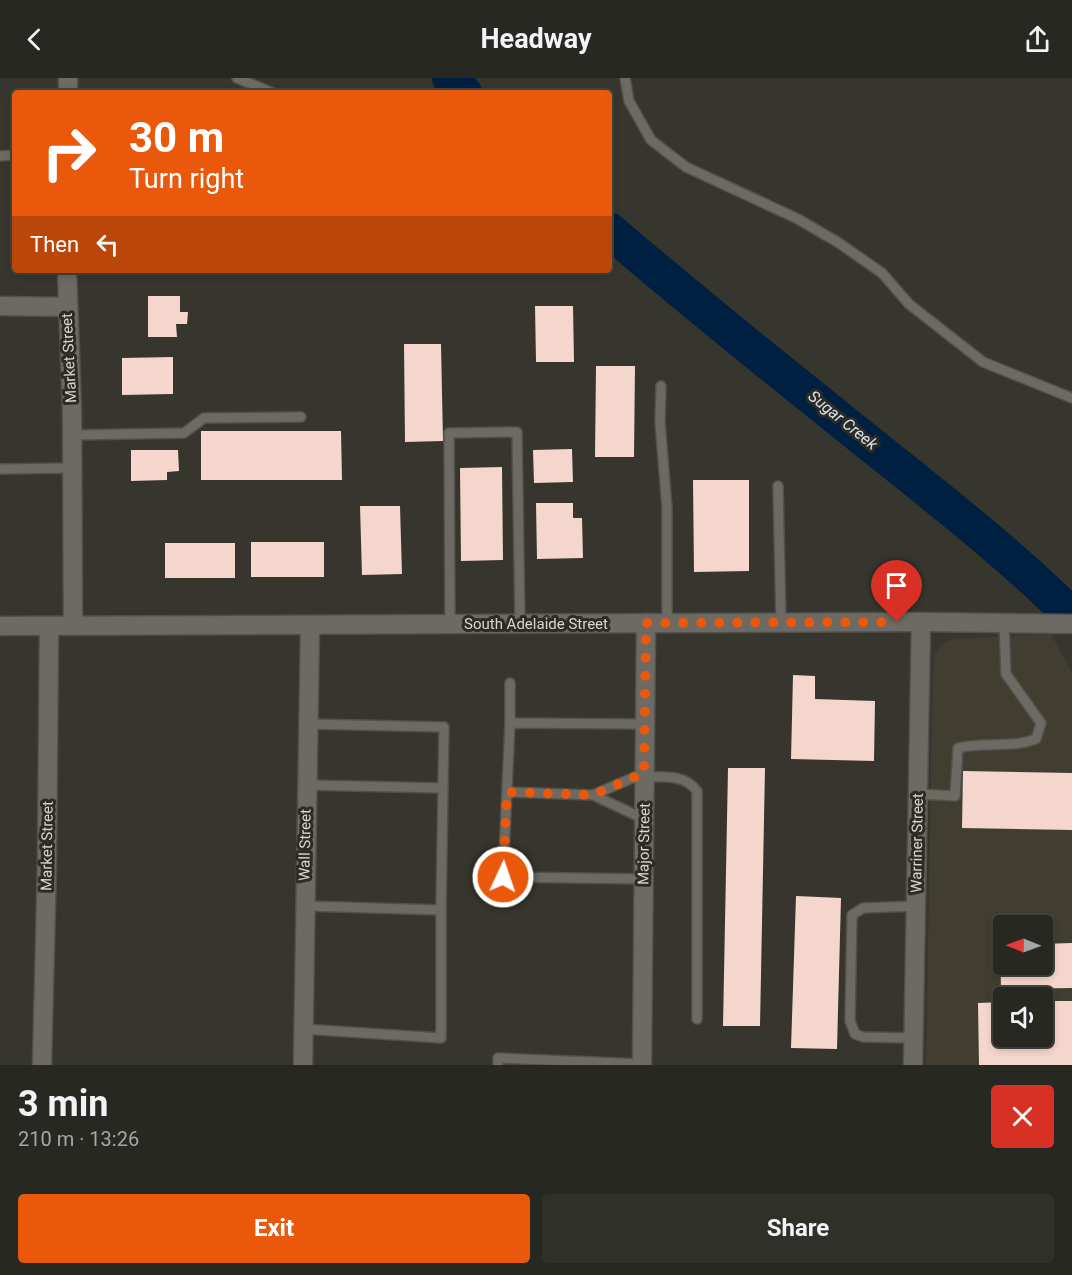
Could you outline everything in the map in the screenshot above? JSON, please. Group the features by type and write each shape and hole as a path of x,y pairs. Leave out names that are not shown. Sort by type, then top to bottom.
{"street":[{"name":"Market Street","path":"68,273 73,625"},
{"path":"0,306 67,306"},
{"name":"South Adelaide Street","path":"0,626 781,622 1072,624"},
{"name":"Warriner Street","path":"913,1065 921,622"},
{"name":"Major Street","path":"642,1064 646,623"},
{"name":"Wall Street","path":"303,1065 310,625"},
{"name":"Market Street","path":"42,1065 48,862 49,626"}],"lane":[{"path":"237,78 266,90"},
{"path":"625,78 629,101 651,140 686,167 798,219 839,243 882,273 909,304 983,362 1072,398"},
{"path":"661,386 660,422 667,508 667,623"},
{"path":"72,435 184,433 204,418 301,417"},
{"path":"450,624 449,433 517,432 520,624"},
{"path":"0,469 72,468"},
{"path":"778,486 781,622"},
{"path":"918,794 955,796 957,748 970,745 1020,746 1036,739 1041,723 1006,674 1004,624"},
{"path":"510,683 503,877 644,879"},
{"path":"510,723 645,724"},
{"path":"304,1029 441,1038 444,727 308,724"},
{"path":"593,795 644,775 680,778 691,783 697,791 697,1019"},
{"path":"306,785 443,788"},
{"path":"507,792 593,795 644,819"},
{"path":"304,906 441,910"},
{"path":"914,1038 863,1037 855,1034 850,1021 852,915 863,908 916,906"},
{"path":"498,1065 498,1058 642,1064"}],"shaded area":[{"path":"1051,634 1072,673 1072,1065 926,1065 933,658 939,647 951,639"}],"building":[{"path":"148,296 180,296 180,312 188,312 187,324 176,324 177,337 148,337"},
{"path":"535,306 573,306 574,362 536,362"},
{"path":"404,344 441,344 443,441 405,442"},
{"path":"173,357 173,394 122,395 122,358"},
{"path":"596,366 635,366 634,457 595,457"},
{"path":"201,431 341,431 342,480 201,480"},
{"path":"572,449 573,482 534,483 533,450"},
{"path":"131,450 178,450 179,471 167,472 167,480 131,481"},
{"path":"502,467 503,560 461,561 460,468"},
{"path":"693,480 749,480 749,571 694,572"},
{"path":"536,503 573,503 573,518 582,518 583,558 537,559"},
{"path":"360,506 400,506 402,574 362,575"},
{"path":"251,542 324,542 324,577 251,577"},
{"path":"165,543 235,543 235,578 165,578"},
{"path":"793,675 815,676 815,699 875,701 874,761 791,759"},
{"path":"728,768 765,768 760,1026 723,1026"},
{"path":"963,771 1072,773 1072,830 962,828"},
{"path":"796,896 841,898 837,1049 791,1048"},
{"path":"1072,943 1072,988 1001,987 1001,975 1053,975 1053,944"},
{"path":"1053,1001 1072,1001 1072,1065 979,1065 978,1003 993,1002 993,1047 1053,1047"}],"waterway":[{"name":"Sugar Creek","path":"450,78 461,90"},
{"name":"Sugar Creek","path":"612,233 709,314 978,531 1072,616"}],"route":[{"path":"503,877 507,792 593,795 644,773 646,623 897,622"}]}
